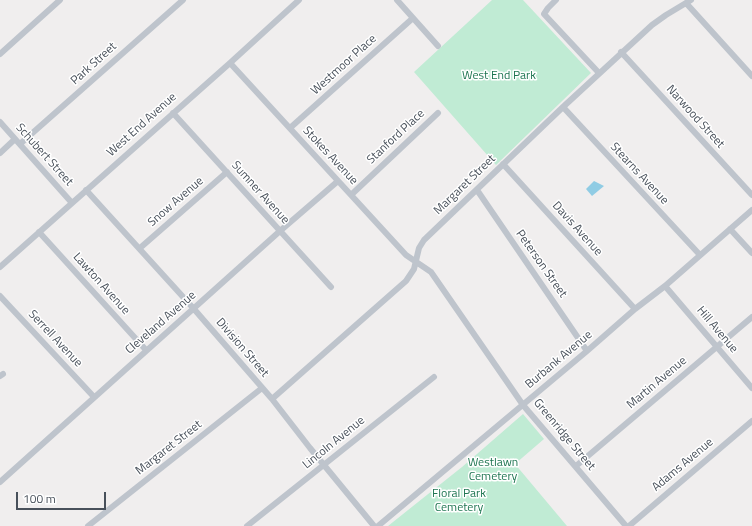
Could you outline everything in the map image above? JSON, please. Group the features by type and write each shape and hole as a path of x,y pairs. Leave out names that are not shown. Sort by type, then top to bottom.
{"street":[{"path":"0,54 60,0"},
{"name":"Park Street","path":"0,153 18,142 182,0"},
{"name":"West End Avenue","path":"0,267 299,0"},
{"path":"397,0 438,46"},
{"path":"556,0 544,14 599,73"},
{"path":"688,1 752,76"},
{"name":"Margaret Street","path":"272,399 406,281 414,269 419,248 424,240 503,164 652,25 666,14 688,1"},
{"name":"Westmoor Place","path":"290,128 413,18"},
{"name":"Narwood Street","path":"622,52 752,195"},
{"name":"Stokes Avenue","path":"230,63 406,255 416,262"},
{"name":"Stearns Avenue","path":"563,107 700,256"},
{"name":"Sumner Avenue","path":"173,113 331,287"},
{"name":"Stanford Place","path":"351,195 438,113"},
{"name":"Schubert Street","path":"0,122 72,203"},
{"name":"Davis Avenue","path":"503,164 635,309"},
{"name":"Snow Avenue","path":"140,248 227,172"},
{"name":"Cleveland Avenue","path":"1,480 338,181"},
{"name":"Division Street","path":"86,190 140,248 272,399 374,526"},
{"name":"Peterson Street","path":"477,190 587,351"},
{"name":"Burbank Avenue","path":"378,526 635,309 665,286 752,210"},
{"path":"730,229 752,253"},
{"name":"Lawton Avenue","path":"39,232 146,350"},
{"name":"Greenridge Street","path":"416,262 426,268 436,278 523,405 628,526"},
{"name":"Hill Avenue","path":"665,286 752,388"},
{"name":"Serrell Avenue","path":"0,296 94,397"},
{"name":"Martin Avenue","path":"576,466 752,317"},
{"name":"Lincoln Avenue","path":"247,526 434,377"},
{"name":"Margaret Street","path":"88,526 262,388"},
{"name":"Adams Avenue","path":"628,526 752,421"}],"green space":[{"name":"West End Park","path":"492,0 523,0 591,73 496,165 414,72"},
{"path":"523,414 544,439 515,464 567,526 388,526 462,467"}],"water":[{"path":"594,181 604,186 592,196 586,189"}],"park label":[{"name":"Westlawn Cemetery","path":"493,470"},
{"name":"Floral Park Cemetery","path":"459,501"}]}
